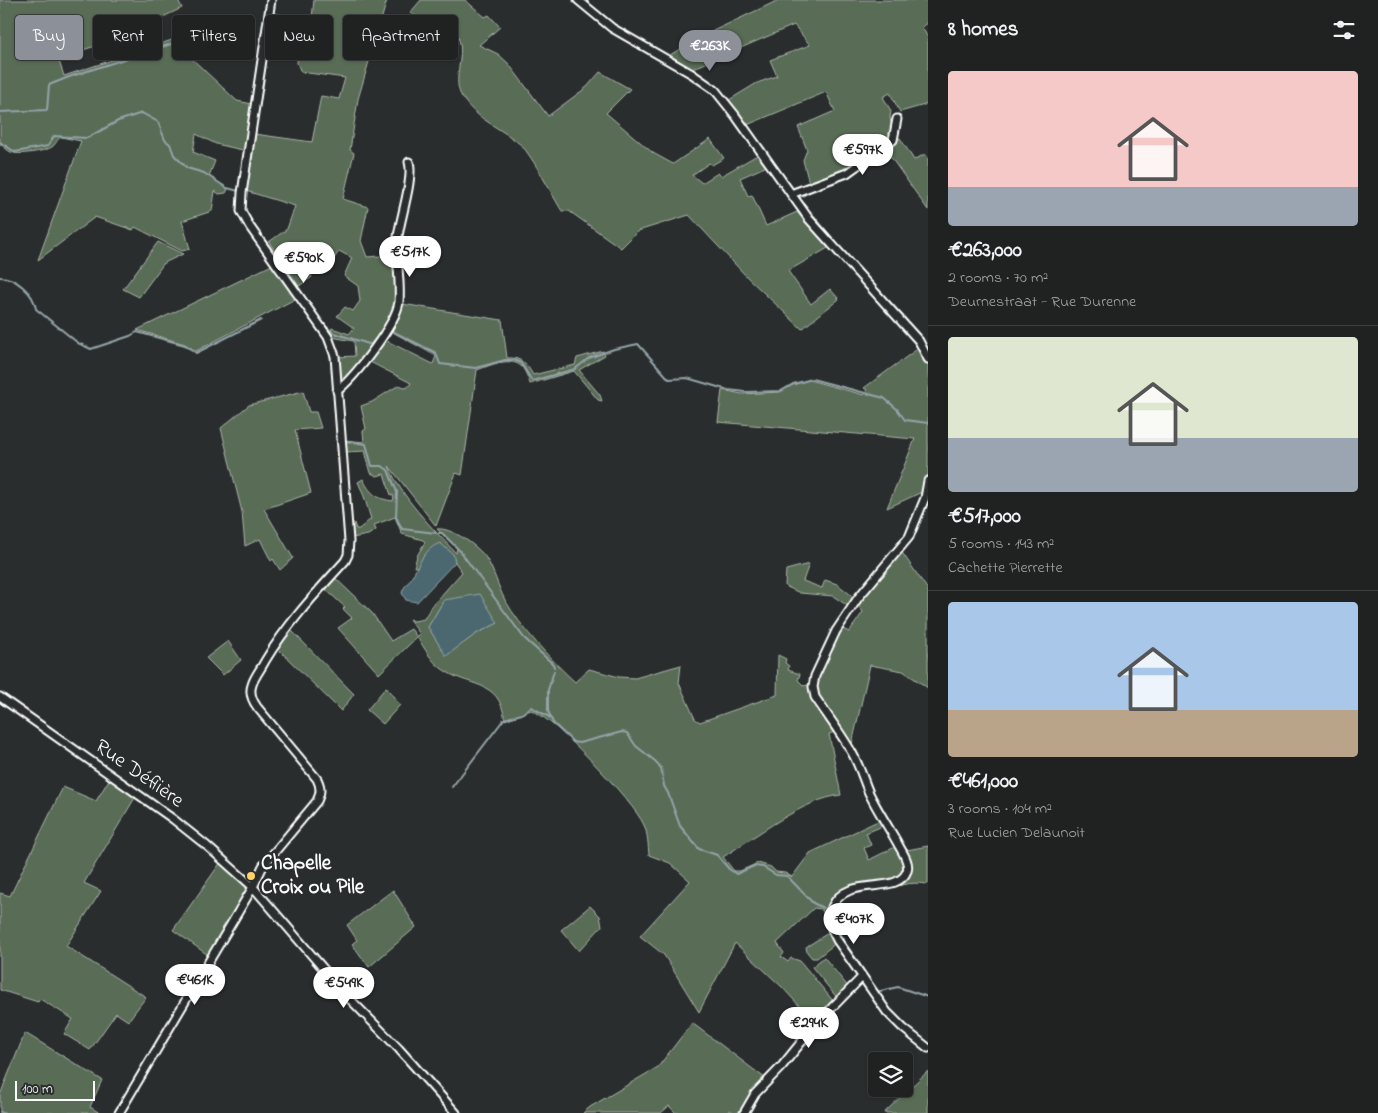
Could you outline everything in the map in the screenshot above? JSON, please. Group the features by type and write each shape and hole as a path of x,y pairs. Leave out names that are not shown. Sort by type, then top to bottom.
{"street":[{"path":"120,1113 263,866 317,801 320,794 320,786 316,779 256,707 251,694 252,685 278,639 348,555 349,541 335,356 328,336 243,217 241,211 242,193 271,0"},
{"path":"578,0 612,28 692,74 715,90 735,114 791,194 829,242 919,341 928,359"},
{"path":"791,194 840,176 858,166 893,140 897,120"},
{"path":"337,391 361,368 394,318 399,304 397,246 410,176 409,162"},
{"path":"928,481 927,495 906,542 858,598 838,626 826,650 813,685 815,697 850,750 869,793 903,853 907,866 906,874 897,881 843,892 835,902 830,915 830,924 834,934 862,977 891,1017 928,1048"},
{"name":"Rue Déflière","path":"0,697 174,819 208,846 252,887 346,995 399,1049 456,1113"},
{"path":"744,1113 755,1094 786,1062 816,1024 862,977"}],"green space":[{"path":"0,0 178,0 182,8 162,17 162,15 93,15 93,47 83,50 83,15 15,15 15,60 59,60 64,76 112,60 162,60 162,43 172,40 172,60 193,60 237,101 252,104 254,90 247,151 216,144 196,134 193,152 215,161 209,176 228,189 226,193 219,194 215,191 212,211 182,221 190,249 182,251 135,227 133,230 95,217 38,260 81,141 61,137 50,148 22,153 8,151 0,144"},
{"path":"314,0 387,0 383,15 343,15 343,60 369,60 358,99 350,150 354,153 343,199 368,207 361,241 367,257 395,255 397,303 388,327 347,379 340,384 338,357 355,356 354,341 331,337 329,333 332,328 349,334 354,328 337,316 345,307 353,311 360,301 358,286 344,276 352,258 339,251 330,265 310,273 312,277 299,286 269,242 287,229 295,206 246,191 254,134 312,142 321,96 339,99 345,78 301,72 297,63 297,60 333,60 333,15 312,15"},
{"path":"421,0 465,0 485,17 489,15 500,27 479,45 498,54 508,63 548,116 587,87 600,72 630,89 606,113 653,153 673,164 710,139 724,158 712,165 709,163 692,175 702,183 718,173 721,176 759,154 767,166 740,178 748,196 752,195 766,226 797,212 828,248 788,271 811,304 830,289 839,299 802,329 747,277 689,215 638,231 621,248 569,211 562,211 537,167 521,145 474,112 462,97 458,80 461,54 458,36 458,15 413,15 410,13"},
{"path":"779,0 928,0 928,23 922,27 928,38 928,104 900,112 890,93 883,97 891,111 893,137 854,165 809,183 803,160 807,150 798,127 835,111 826,92 747,125 729,100 757,83 777,76 770,60 810,45 794,25 692,69 670,55 698,38"},
{"path":"270,13 287,15 270,15"},
{"path":"900,138 914,160 925,154 928,158 928,210 885,149 851,175 815,189 800,198 836,242 908,321 906,323 808,213 797,196 838,178"},
{"path":"158,242 183,254 164,263 139,297 123,289"},
{"path":"274,264 297,298 196,351 185,344 137,330"},
{"path":"402,304 502,320 507,358 520,360 533,375 575,365 577,358 603,351 605,355 579,370 600,395 602,401 598,400 574,371 530,384 524,370 516,363 499,363 477,370 462,475 456,473 436,526 389,466 409,500 456,553 457,548 437,529 457,534 482,553 505,600 519,622 575,682 589,669 619,677 635,678 681,665 679,683 695,719 700,722 777,695 778,655 786,659 785,663 789,666 788,670 800,674 798,680 804,686 811,684 837,731 829,734 841,795 827,798 796,811 723,857 734,871 740,871 758,863 792,877 810,853 882,819 885,825 866,833 871,845 864,848 869,860 897,846 906,865 902,873 895,879 842,891 831,908 824,914 821,909 814,908 777,943 784,953 781,957 788,962 791,958 800,961 834,1002 815,1023 782,987 735,943 699,1012 664,955 640,936 690,881 670,863 649,855 645,828 637,814 610,780 574,743 542,716 531,710 505,720 502,706 489,690 441,668 431,658 417,637 420,634 409,619 414,621 424,619 431,607 462,572 455,562 453,554 423,556 418,567 414,567 417,556 425,542 402,534 395,517 374,525 376,530 368,535 352,538 351,523 354,523 356,529 359,529 371,519 358,482 363,479 371,492 383,499 393,501 394,496 391,495 384,474 377,476 371,473 365,451 346,452 345,440 364,442 363,431 366,429 361,406 372,402 399,385 407,388 411,383 368,361 383,339 433,364 436,356 389,330","holes":["444,600 498,623 476,634 446,655 428,627"]},
{"path":"920,347 928,365 928,474 924,493 922,492 887,508 915,439 718,422 722,390 742,394 780,392 809,380 864,395 867,390 864,388"},
{"path":"303,391 309,412 316,412 321,428 295,430 311,493 264,509 293,558 280,570 273,559 271,561 260,539 245,546 242,512 221,428 249,405"},
{"path":"901,551 928,590 928,688 903,671 870,665 852,744 875,794 907,850 928,846 928,884 909,884 856,891 844,895 839,900 843,893 896,883 909,862 818,697 815,684 839,627 849,632 863,612 856,603"},
{"path":"809,564 803,581 822,588 825,580 837,584 855,598 848,606 833,596 800,593 785,586 786,570"},
{"path":"333,576 372,613 391,641 411,629 417,637 379,674 338,628 352,618 343,609 345,607 324,588"},
{"path":"290,629 354,694 341,711 277,648"},
{"path":"228,641 241,660 223,675 206,658"},
{"path":"386,687 400,705 383,724 367,710"},
{"path":"110,778 136,796 84,883 101,891 66,946 146,997 128,1021 116,1013 90,1050 64,1034 73,1019 40,999 38,1002 0,990 0,893 10,896 63,787 96,801"},
{"path":"221,862 246,884 246,894 208,955 173,930"},
{"path":"393,890 416,927 369,967 352,944 357,940 347,925"},
{"path":"590,906 600,916 602,926 579,951 561,930"},
{"path":"836,906 834,919 837,927 869,980 878,991 874,993 835,932 832,913"},
{"path":"828,933 837,942 817,958 812,958 807,952 806,947"},
{"path":"824,957 849,988 838,999 812,967"},
{"path":"692,1023 766,1079 743,1113 735,1113 730,1110 728,1113 676,1113 669,1106 661,1113 583,1113 658,1067"},
{"path":"25,1033 102,1080 90,1107 100,1113 0,1113 0,1095"},
{"path":"928,1071 928,1113 884,1113 901,1097 913,1097 913,1085"}],"water":[{"path":"440,543 453,554 455,562 417,602 406,600 402,593 404,588 429,549"},
{"path":"480,594 498,623 476,634 446,656 428,627 444,600"}],"waterway":[{"path":"0,112 47,110 49,85 172,44"},
{"path":"0,142 15,152 48,146 54,136 87,138 118,121 142,113 158,122 165,140 170,144 174,155 187,168 204,173 227,188 239,191"},
{"path":"245,192 245,212"},
{"path":"250,220 285,267 310,306"},
{"path":"0,277 12,280 23,287 32,297 36,309 78,343 91,349 137,332 185,345 196,353 261,320"},
{"path":"323,324 334,333 372,345"},
{"path":"390,330 436,353 440,364 476,368 505,360 514,360 521,363 532,381 575,369 589,358 614,349 638,344 669,379 687,378 728,390 746,392 781,391 793,384 812,379 884,398 897,409 905,420 928,423"},
{"path":"371,344 382,331"},
{"path":"340,396 346,387"},
{"path":"344,438 345,441 366,444 372,466 382,466 388,470 397,492 396,517 402,529 436,533"},
{"path":"439,533 442,533 460,551 524,638 554,667"},
{"path":"554,671 548,690 548,711 553,723 573,742 579,743 622,732 627,733 636,746 661,768 664,786 680,826 699,849 717,855 736,874 754,866 763,867 776,875 787,876 813,903 827,910"},
{"path":"452,787 504,719 522,714 531,707 551,718"},
{"path":"835,927 867,977"},
{"path":"876,992 898,987 928,997"}],"place":[{"name":"Chapelle Croix ou Pile","path":"251,876"}]}
